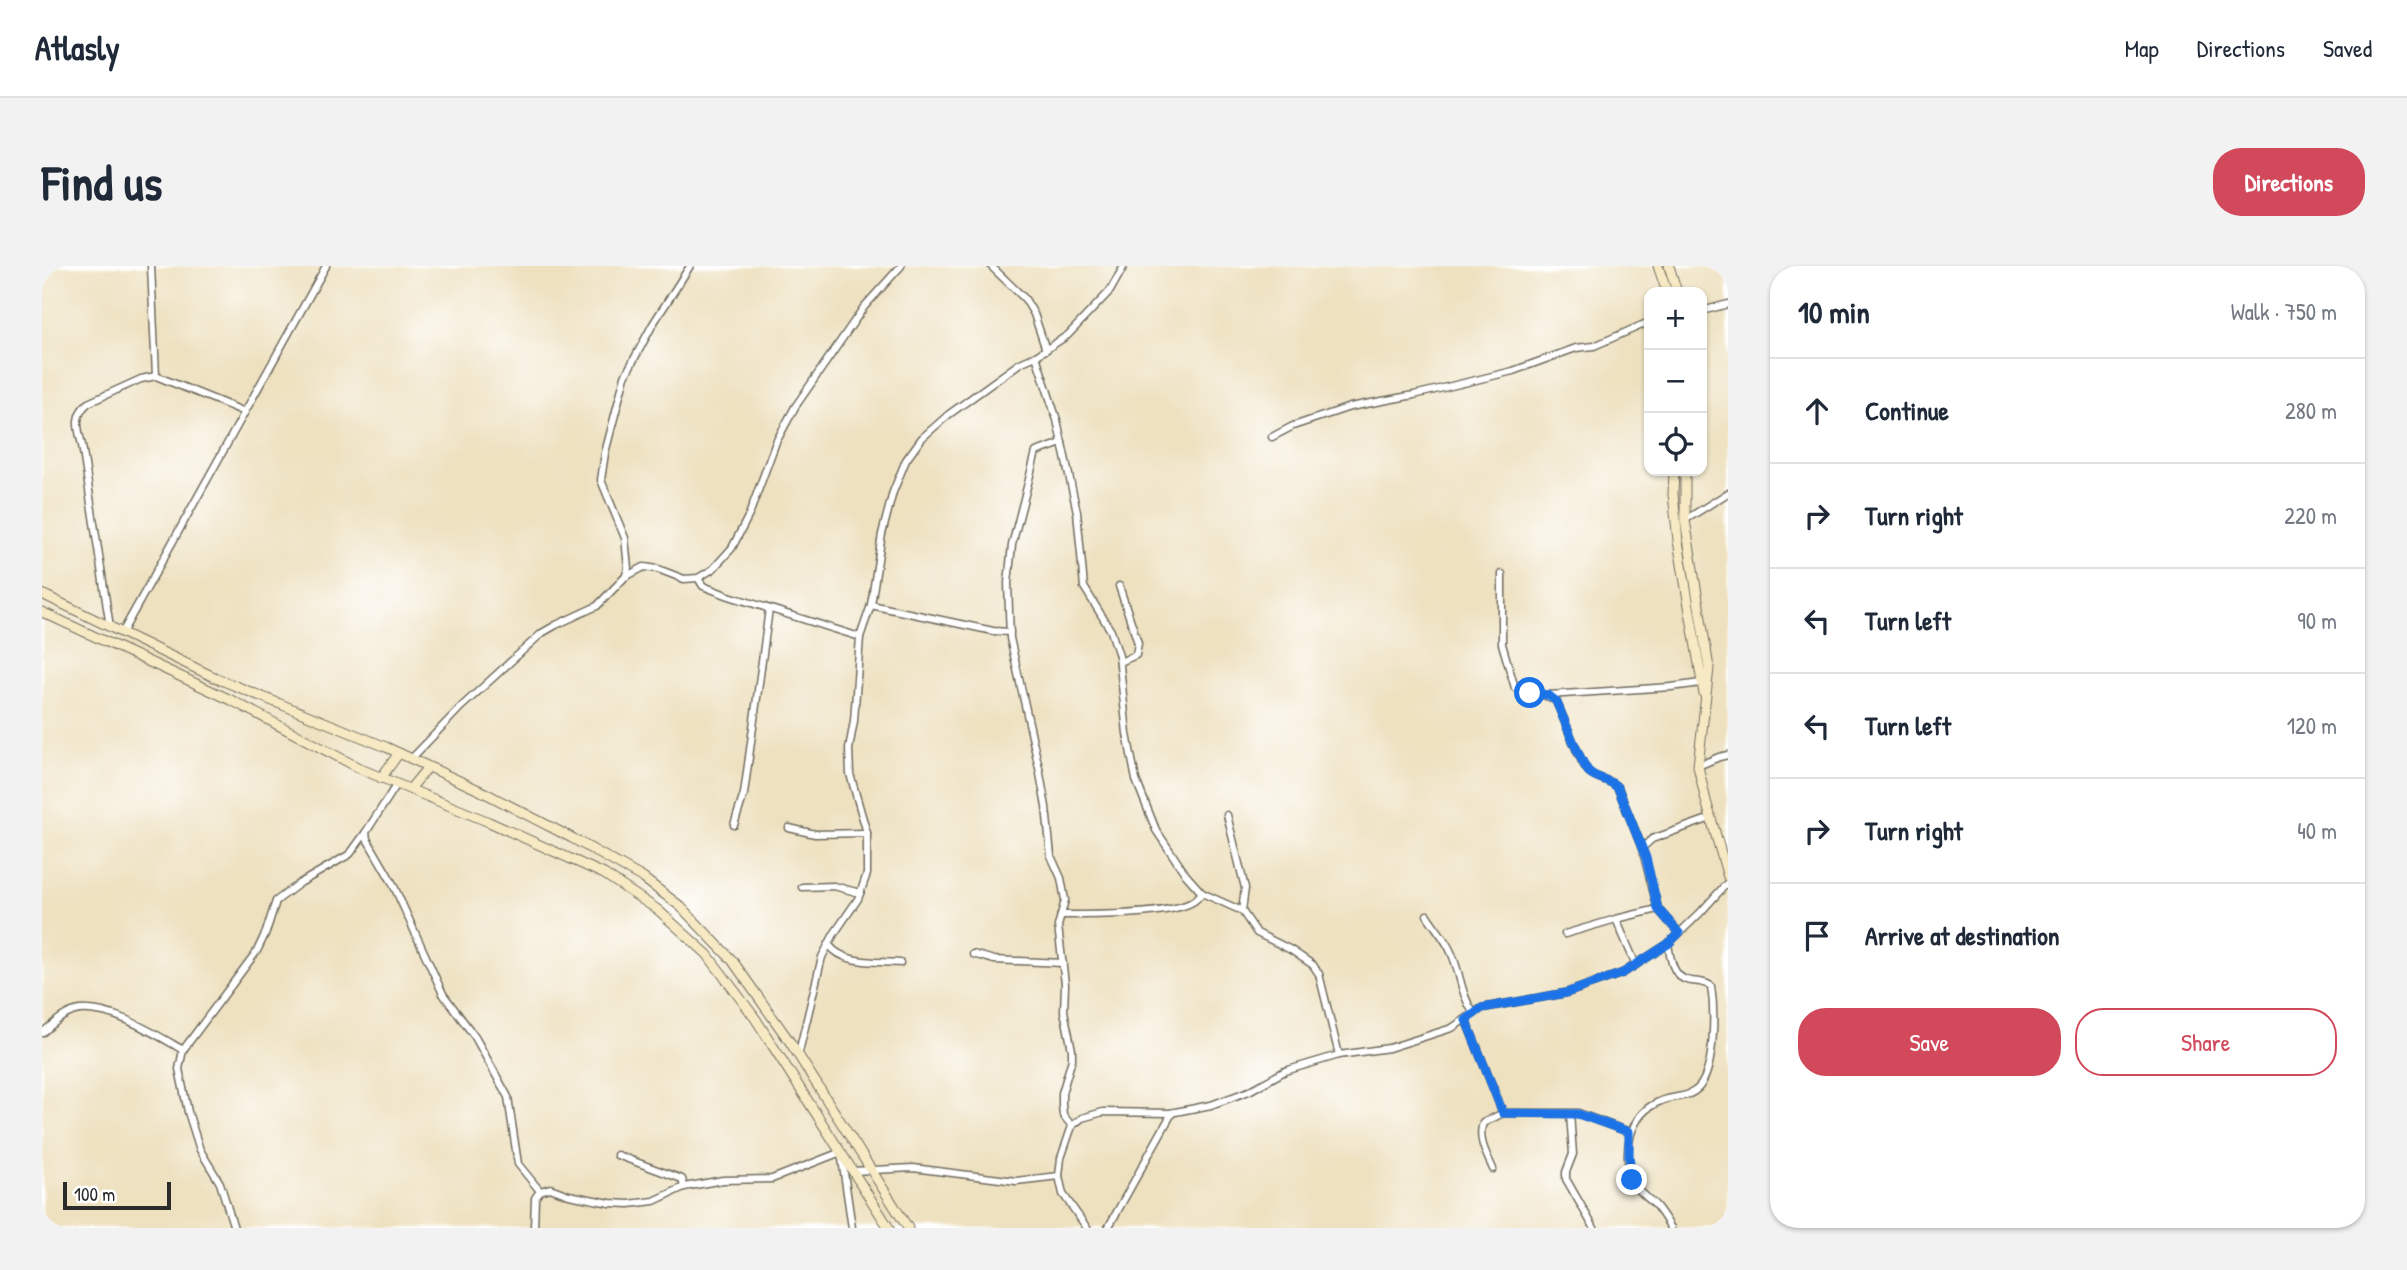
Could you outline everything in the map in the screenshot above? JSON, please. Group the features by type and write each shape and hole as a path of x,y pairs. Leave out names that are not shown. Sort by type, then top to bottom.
{"main road":[{"path":"1658,266 1665,287"},
{"path":"1669,266 1675,287"},
{"path":"1675,476 1701,683 1706,703"},
{"path":"1685,476 1681,519 1709,668 1698,766 1728,879"},
{"path":"42,594 216,678 429,767 572,838 643,878 680,906 732,960 798,1056 908,1228"},
{"path":"42,612 231,700 363,770 489,822 604,874 658,910 707,954 747,1007 889,1228"},
{"path":"381,778 399,753"},
{"path":"410,789 429,767"}],"street":[{"path":"151,266 156,376"},
{"path":"122,633 326,266"},
{"path":"625,577 628,568 625,538 601,480 605,453 625,376 653,324 690,266"},
{"path":"411,759 461,707 542,633 597,606 625,577 644,567 658,569 684,579 698,578 713,569 732,548 749,515 776,442 795,407 864,307 901,266"},
{"path":"991,266 1026,299 1034,314 1045,350"},
{"path":"798,1056 817,972 829,945 860,893 867,874 867,832 850,774 849,749 854,721 860,637 871,605 882,534 893,492 906,460 922,438 948,415 1020,363 1068,335 1110,291 1124,266"},
{"path":"1707,310 1728,304"},
{"path":"1272,437 1293,426 1350,407 1513,371 1576,348 1594,346 1644,324"},
{"path":"1036,356 1057,420 1077,512 1084,587 1111,631 1120,662 1127,734 1136,780 1156,830 1186,875 1202,893 1234,905 1242,911 1257,933 1291,950 1313,965 1323,987 1339,1055"},
{"path":"110,628 77,417 81,410 88,404 141,379 156,376 245,412"},
{"path":"1062,443 1036,452 1017,520 1008,583 1010,632 1017,677 1026,702 1039,768 1051,856 1061,878 1065,900 1059,926 1064,1011 1072,1059 1062,1093 1062,1105 1063,1115 1072,1126"},
{"path":"1681,519 1728,493"},
{"path":"1502,574 1502,644 1515,688 1548,695 1671,688 1701,683"},
{"path":"698,578 703,586 860,637"},
{"path":"1119,586 1138,643 1136,655 1120,662"},
{"path":"871,605 993,631 1010,632"},
{"path":"734,825 744,794 769,609"},
{"path":"1548,695 1556,701 1587,770 1599,778 1613,782 1618,788 1642,848 1658,909 1679,933"},
{"path":"1698,766 1728,755"},
{"path":"234,1228 219,1183 200,1150 188,1112 179,1069 183,1050 257,951 276,901 300,883 350,854 397,784"},
{"path":"1227,815 1245,888 1242,911"},
{"path":"1642,848 1652,839 1711,818"},
{"path":"789,828 814,834 867,832"},
{"path":"366,832 367,839 391,882 443,994 475,1037 508,1097 518,1164 540,1191"},
{"path":"1087,1228 1063,1194 1059,1176 1061,1158 1072,1126 1082,1118 1103,1112 1172,1113 1211,1105 1250,1091 1285,1071 1339,1055 1389,1048 1452,1028 1482,1008 1566,993 1623,973 1668,944 1728,879"},
{"path":"802,887 834,886 860,893"},
{"path":"1061,915 1121,915 1170,909 1193,902 1202,893"},
{"path":"1565,934 1658,909"},
{"path":"1427,915 1452,953 1464,999 1474,1014"},
{"path":"1616,919 1636,965"},
{"path":"1668,944 1672,965 1680,977 1704,981 1712,986 1714,1004 1707,1073 1699,1087 1691,1094 1662,1100 1644,1109 1629,1132 1632,1180 1636,1188 1663,1214 1671,1228"},
{"path":"829,945 847,958 900,962"},
{"path":"973,954 994,960 1063,962"},
{"path":"42,1033 60,1018 78,1010 100,1012 143,1027 183,1050"},
{"path":"1466,1020 1503,1113"},
{"path":"1108,1228 1172,1113"},
{"path":"1493,1169 1482,1141 1481,1129 1483,1123 1503,1113 1590,1117 1629,1132"},
{"path":"1570,1114 1573,1154 1566,1179 1594,1228"},
{"path":"534,1228 536,1198 540,1191 550,1188 569,1195 629,1205 654,1201 684,1187 723,1180 772,1179 841,1152 852,1228"},
{"path":"617,1156 682,1179 684,1187"},
{"path":"853,1171 913,1168 1016,1181 1059,1176"}],"route":[{"path":"1530,693 1548,695 1556,701 1587,770 1599,778 1613,782 1618,788 1646,858 1658,909 1679,933 1668,944 1623,973 1566,993 1482,1008 1466,1020 1503,1113 1578,1114 1629,1132 1632,1180"}]}
